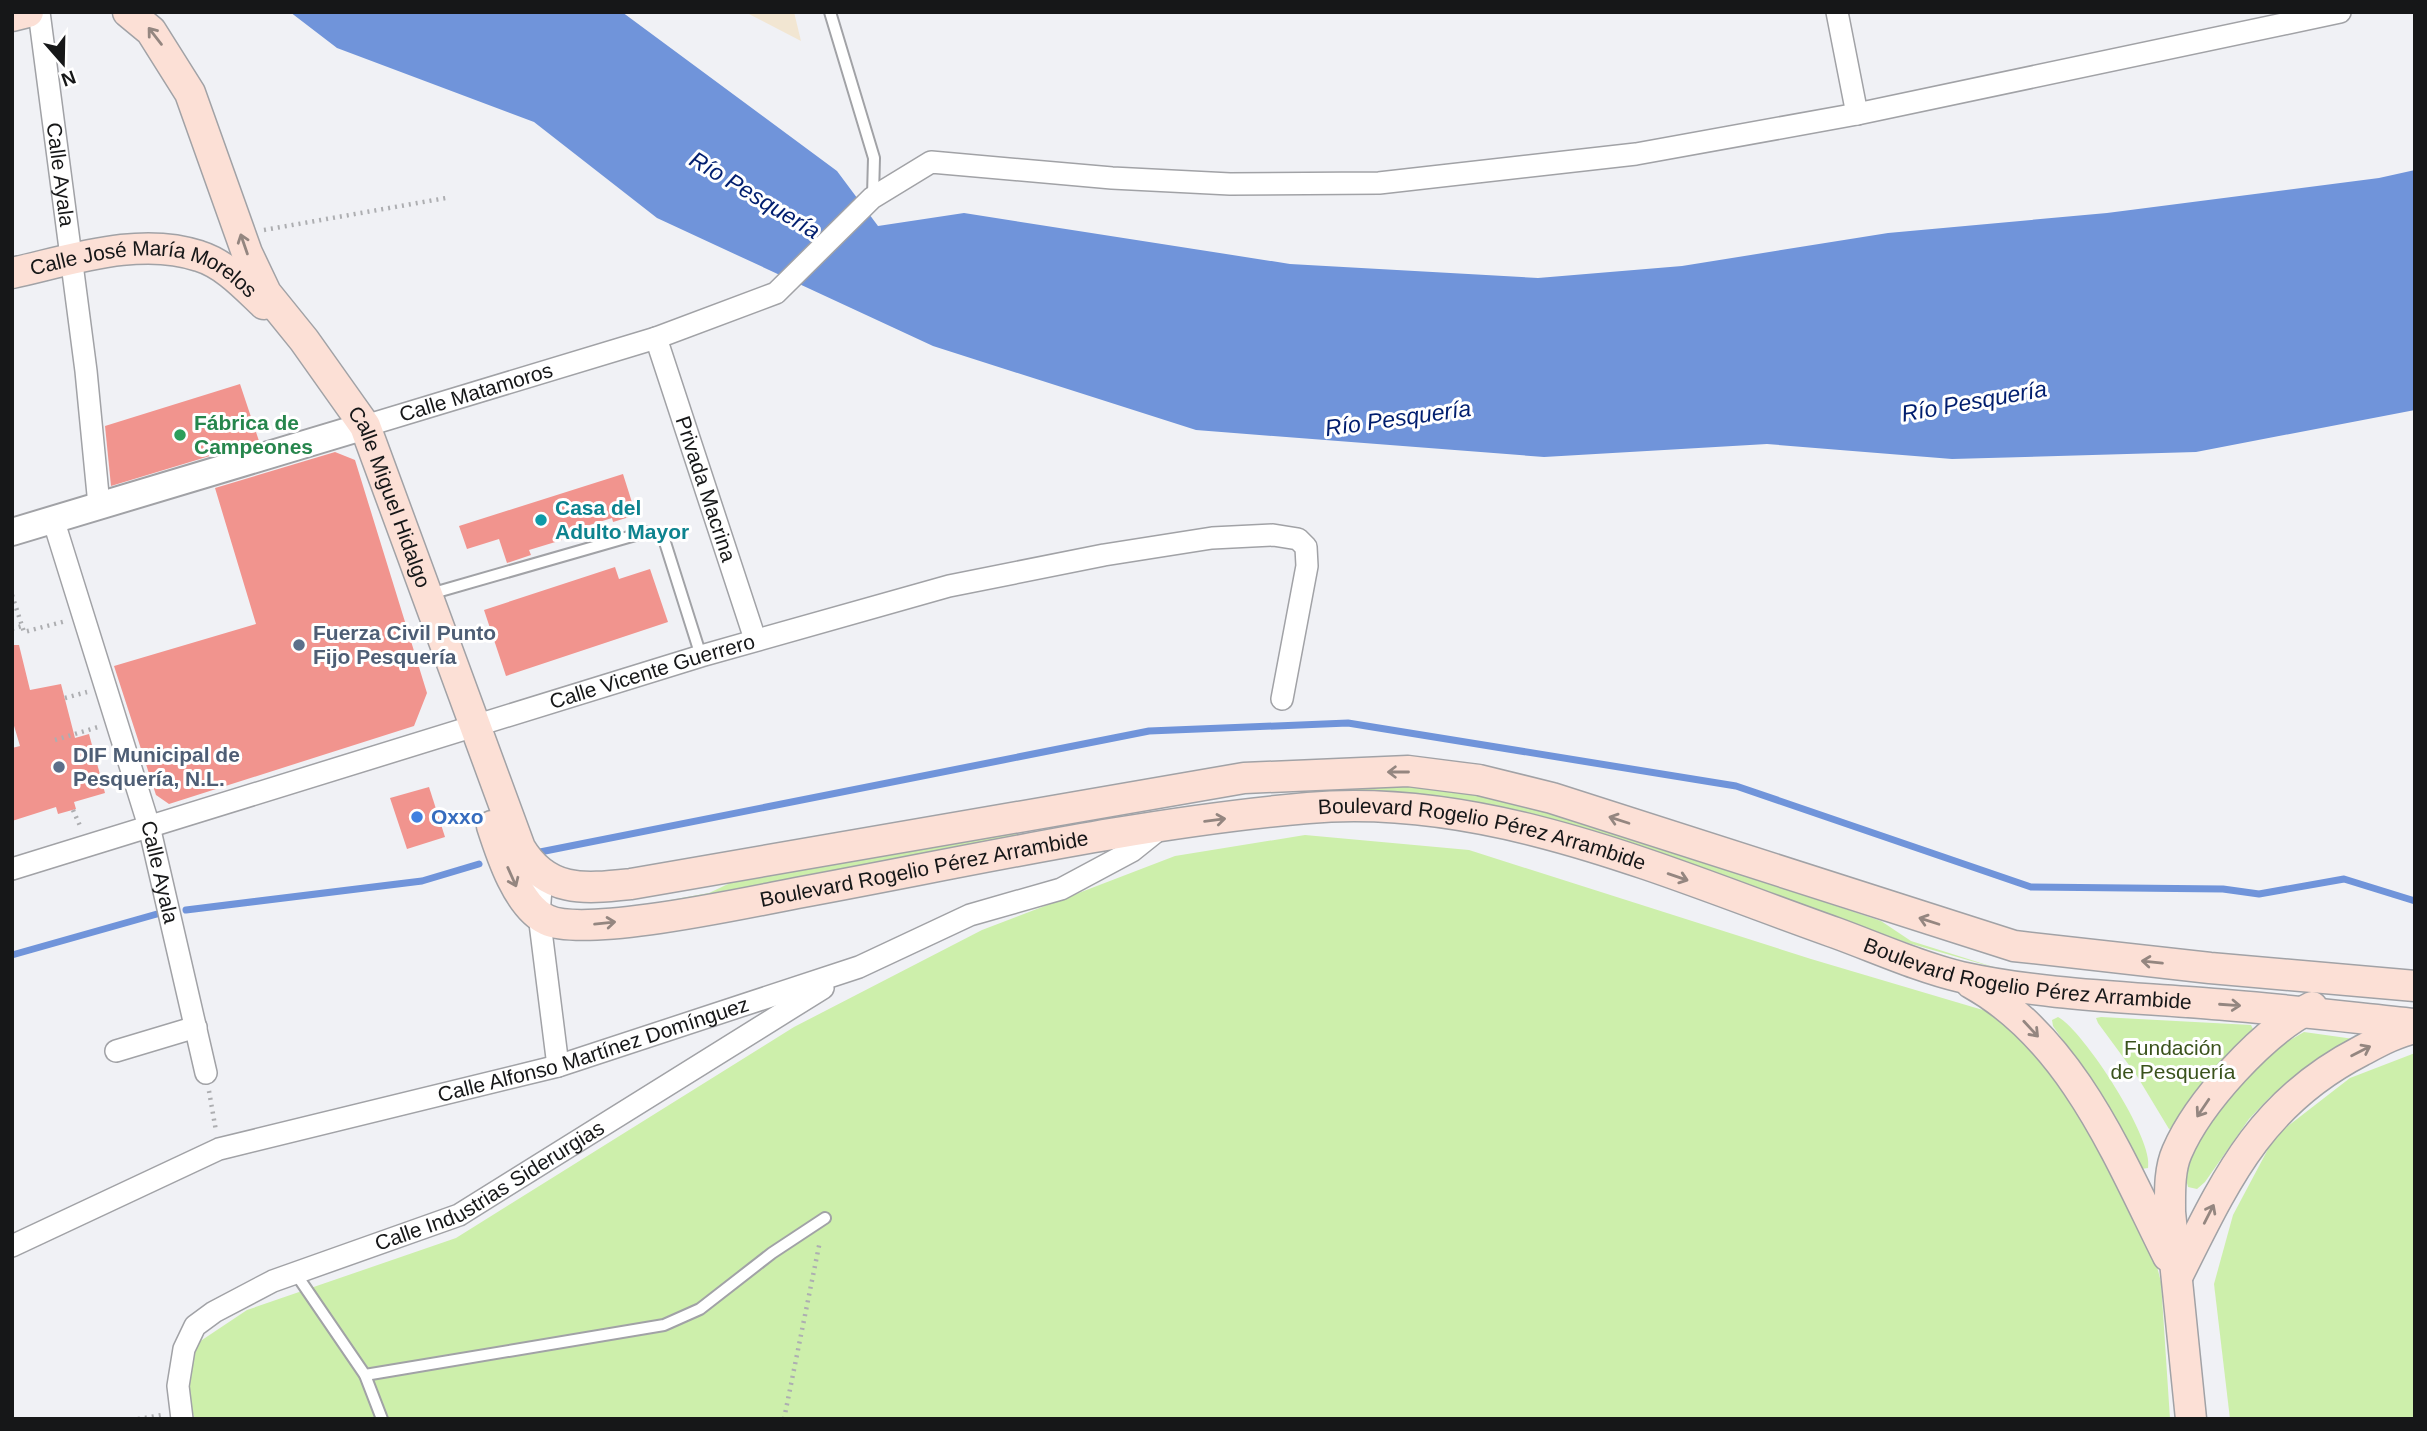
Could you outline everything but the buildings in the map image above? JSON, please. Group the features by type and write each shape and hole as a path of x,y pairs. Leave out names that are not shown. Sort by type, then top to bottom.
{"main road":[{"path":"12,16 28,12"},
{"name":"Calle Miguel Hidalgo","path":"128,12 152,31 190,93 240,234 266,293 304,340 359,427"},
{"name":"Calle José María Morelos","path":"12,273 71,260 153,249 184,252 214,262 244,284 267,308 359,427 468,730 500,852 517,889 539,915"},
{"path":"468,730 520,848 532,867 542,875"},
{"name":"Boulevard Rogelio Pérez Arrambide","path":"542,875 579,887 631,884 1158,792 1286,774 1408,771 1479,780 1552,798 2014,946 2210,968 2415,986"},
{"path":"1158,792 1162,827"},
{"name":"Boulevard Rogelio Pérez Arrambide","path":"539,915 549,922 576,925 670,916 1162,827 1308,808 1356,806 1461,815 1612,854 1956,976 2057,992 2305,1010 2415,1026"},
{"path":"1956,976 1992,995 2017,1015 2073,1080 2113,1146 2178,1275"},
{"path":"2191,1419 2170,1212 2175,1155 2209,1099 2240,1063 2305,1010 2346,994 2369,992 2415,995"},
{"path":"2178,1275 2242,1154 2266,1122 2309,1084 2347,1059 2415,1026"}],"street":[{"name":"Calle Ayala","path":"39,12 99,505"},
{"path":"1837,12 1857,114"},
{"path":"872,198 931,162 1112,178 1230,184 1379,183 1636,154 1857,114 2340,12"},
{"name":"Calle Matamoros","path":"12,532 656,338 776,293 872,198"},
{"name":"Privada Macrina","path":"656,338 755,639"},
{"name":"Calle Ayala","path":"53,520 149,826 206,1073"},
{"name":"Calle Vicente Guerrero","path":"12,869 755,639 948,586 1104,555 1212,538 1273,535 1304,542 1307,566 1282,699"},
{"name":"Calle Alfonso Martínez Domínguez","path":"12,1246 219,1149 558,1066 852,970 970,915 1061,889 1132,851 1162,827"},
{"path":"542,875 539,915 558,1066"},
{"name":"Calle Industrias Siderurgias","path":"182,1419 178,1386 180,1367 195,1326 239,1297 296,1274 443,1223 477,1206 852,970"},
{"path":"116,1051 196,1027"}],"lane":[{"path":"830,12 874,158 872,198"},
{"path":"422,596 646,532 663,536 701,656"},
{"path":"365,1375 637,1330 684,1318 825,1217"},
{"path":"296,1274 365,1375 382,1419"}],"path":[{"path":"240,234 446,198"},
{"path":"12,595 24,632 83,616"},
{"path":"12,629 22,626"},
{"path":"55,740 116,721"},
{"path":"206,1073 219,1149"},
{"path":"784,1419 825,1217"}],"shaded area":[{"path":"745,12 794,12 801,41"}],"green space":[{"path":"1367,780 1452,786 1538,805 1881,921 1911,941 2003,970 1908,943 1541,820 1233,802 1332,791"},
{"path":"998,832 1035,835 621,909 709,893 743,877"},
{"path":"1305,835 1469,850 1811,959 1993,1013 2033,1048 2078,1109 2153,1251 2161,1282 2170,1419 195,1419 190,1405 188,1359 199,1342 247,1310 456,1238 794,1027 982,930 1175,856"},
{"path":"2058,1017 2084,1042 2115,1087 2140,1134 2147,1154 2148,1168 2141,1169 2088,1076 2053,1026 2052,1020"},
{"name":"Fundación de Pesquería","path":"2096,1018 2251,1025 2254,1031 2173,1128 2169,1129 2137,1076 2098,1023"},
{"path":"2304,1032 2354,1039 2270,1097 2249,1119 2205,1182 2197,1189 2188,1187 2185,1175 2187,1147 2266,1054"},
{"path":"2415,1053 2415,1419 2230,1419 2214,1284 2233,1215 2275,1136 2350,1078"}],"water":[{"name":"Río Pesquería","path":"290,12 622,12 837,171 878,226 964,213 1290,264 1538,278 1682,266 1888,233 2107,213 2379,178 2415,170 2415,410 2196,452 1952,459 1767,444 1544,457 1196,430 933,346 657,218 534,122 337,48"}],"waterway":[{"path":"535,853 1149,731 1348,723 1736,786 2031,887 2223,889 2259,894 2344,879 2415,901"},
{"path":"186,910 422,881 479,864"},
{"path":"12,955 157,914"}],"place":[{"name":"Fábrica de Campeones","path":"180,435"},
{"name":"Casa del Adulto Mayor","path":"541,520"},
{"name":"Fuerza Civil Punto Fijo Pesquería","path":"299,645"},
{"name":"DIF Municipal de Pesquería, N.L.","path":"59,767"},
{"name":"Oxxo","path":"417,817"}]}
